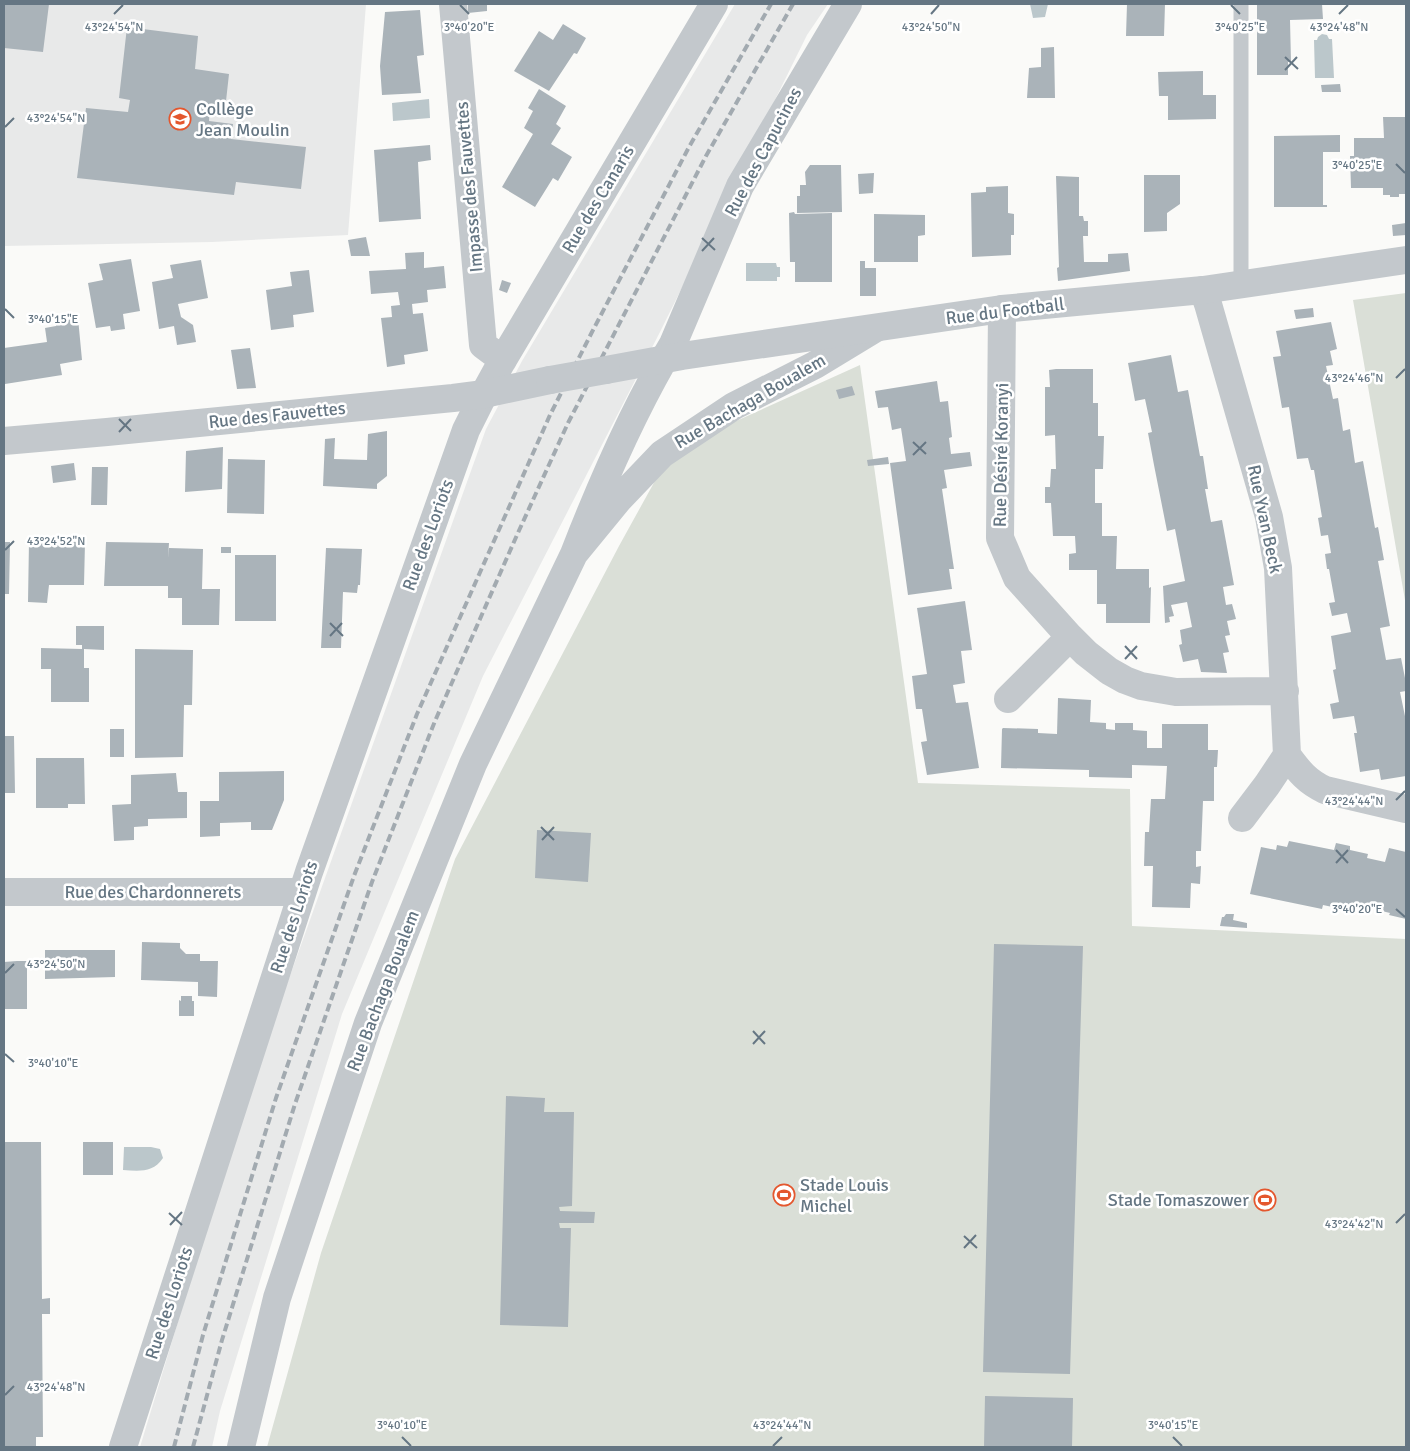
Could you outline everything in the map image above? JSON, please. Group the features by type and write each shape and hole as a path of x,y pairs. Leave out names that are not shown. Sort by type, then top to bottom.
{"street":[{"name":"Impasse des Fauvettes","path":"453,4 483,345 503,360"},
{"name":"Rue des Canaris","path":"484,394 714,4"},
{"name":"Rue des Capucines","path":"664,360 673,344 740,186 829,33 848,4"},
{"name":"Rue du Football","path":"550,380 664,360 1002,309 1203,290 1406,260"},
{"name":"Rue Yvan Beck","path":"1203,290 1269,517 1278,568 1287,755"},
{"name":"Rue Désiré Koranyi","path":"1002,309 1000,538 1017,578 1086,653 1109,671 1125,680 1141,686 1176,692 1285,691"},
{"name":"Rue Bachaga Boualem","path":"574,554 619,499 662,454 734,406 815,364 876,328"},
{"name":"Rue Bachaga Boualem","path":"241,1447 277,1298 368,1023 473,764 574,554 596,496 622,441 664,360"},
{"name":"Rue des Fauvettes","path":"4,441 484,394 550,380"},
{"name":"Rue des Loriots","path":"123,1447 302,892 466,430 484,394"},
{"path":"1008,699 1070,637"},
{"path":"1242,818 1287,755 1302,775 1314,785 1325,790 1406,809"},
{"name":"Rue des Chardonnerets","path":"4,892 302,892"}],"lane":[{"path":"1241,4 1241,284"}],"shaded area":[{"name":"Collège Jean Moulin","path":"4,4 366,4 348,235 212,242 4,246"},
{"path":"735,4 828,4 807,35 660,332 483,676 342,1014 220,1411 212,1447 140,1447 244,1104 486,429 522,361"},
{"path":"1030,4 1048,4 1045,17 1033,18"},
{"path":"1322,34 1332,39 1334,78 1315,78 1314,40 1317,40"},
{"path":"429,99 430,118 393,121 392,103"},
{"path":"746,263 776,263 777,267 780,267 780,277 777,277 777,281 746,281"},
{"path":"1406,293 1406,606 1353,300"},
{"path":"860,365 918,783 1130,789 1132,926 1406,939 1406,1447 267,1447 321,1253 455,859 619,546 672,450"},
{"path":"124,1147 160,1149 163,1158 150,1169 140,1171 123,1170"}],"building":[{"path":"4,4 49,4 43,52 4,48"},
{"path":"468,4 487,4 487,11 468,13"},
{"path":"1127,4 1165,4 1164,36 1126,36"},
{"path":"1257,4 1322,4 1323,19 1290,20 1291,62 1288,62 1288,75 1257,75"},
{"path":"420,10 424,55 417,56 421,93 382,95 380,66 385,12"},
{"path":"563,24 586,38 577,54 574,53 549,91 514,71 539,31 553,40"},
{"path":"127,27 198,36 195,69 229,74 225,110 210,108 209,121 233,124 231,139 306,147 301,189 236,182 234,195 77,178 86,108 128,112 130,100 119,98"},
{"path":"1054,47 1055,98 1027,98 1029,68 1041,67 1041,48"},
{"path":"1203,71 1203,95 1216,95 1216,119 1168,120 1168,96 1159,96 1158,72"},
{"path":"1340,84 1341,92 1322,92 1321,85"},
{"path":"539,89 566,106 556,124 561,128 551,144 572,157 558,181 553,178 535,207 502,187 533,134 524,128 533,111 528,108"},
{"path":"1383,117 1406,117 1406,194 1399,194 1399,197 1383,195 1383,188 1351,188 1350,156 1354,156 1354,138 1384,138"},
{"path":"1340,135 1340,152 1323,152 1323,205 1327,205 1327,207 1274,207 1274,136"},
{"path":"430,145 431,160 418,162 421,219 379,222 374,150"},
{"path":"810,165 841,165 842,212 797,213 797,196 800,196 800,185 806,185 805,172"},
{"path":"874,173 873,193 859,194 858,174"},
{"path":"1144,175 1180,175 1180,204 1167,213 1167,231 1144,232"},
{"path":"1056,176 1079,177 1079,216 1083,216 1084,221 1088,221 1088,236 1083,236 1084,262 1108,262 1108,254 1128,253 1130,271 1058,281"},
{"path":"1008,186 1008,213 1014,214 1014,235 1011,235 1011,255 972,257 971,193 986,192 986,187"},
{"path":"794,212 795,214 832,213 832,282 795,282 795,262 790,262 789,213"},
{"path":"874,214 925,215 925,235 918,236 918,262 874,262"},
{"path":"1406,223 1406,235 1393,236 1392,225"},
{"path":"366,237 370,256 351,256 348,240"},
{"path":"424,252 424,268 444,266 446,288 427,290 428,302 412,304 413,314 423,313 428,351 404,355 405,364 387,367 381,318 392,317 391,306 400,305 398,292 371,294 369,271 406,269 405,253"},
{"path":"131,259 140,311 123,314 125,329 111,331 110,326 96,328 88,283 103,280 99,264"},
{"path":"201,260 208,298 178,304 181,317 193,325 196,342 177,345 174,326 159,329 152,282 173,278 170,265"},
{"path":"860,261 865,261 865,268 876,268 876,296 860,296"},
{"path":"309,270 314,312 293,315 294,327 271,330 266,290 292,286 290,272"},
{"path":"502,280 511,283 507,293 499,290"},
{"path":"1313,308 1314,317 1296,319 1294,310"},
{"path":"78,318 82,360 60,364 62,375 5,384 4,348 47,342 45,328 56,326 56,322"},
{"path":"1331,322 1337,349 1330,351 1333,365 1326,366 1333,399 1338,398 1343,431 1350,429 1355,463 1363,461 1375,528 1378,527 1384,560 1378,561 1390,626 1380,628 1386,660 1401,658 1406,683 1406,691 1400,692 1406,721 1406,776 1381,780 1379,769 1360,772 1354,733 1357,733 1354,716 1333,719 1330,704 1339,702 1333,670 1336,669 1331,636 1351,632 1347,613 1332,616 1329,603 1335,602 1325,554 1331,553 1328,535 1321,536 1318,518 1322,517 1314,470 1311,470 1308,458 1297,459 1289,407 1282,408 1273,357 1281,356 1276,331"},
{"path":"250,348 256,388 237,389 231,350"},
{"path":"1171,355 1178,392 1188,390 1200,456 1203,456 1208,489 1205,489 1211,522 1222,520 1234,585 1223,587 1226,605 1232,604 1236,619 1227,621 1230,635 1225,636 1229,652 1223,653 1227,673 1201,672 1198,659 1183,662 1179,645 1182,644 1180,630 1192,627 1187,602 1171,605 1174,616 1169,617 1170,622 1165,623 1163,586 1185,581 1175,529 1167,531 1148,433 1152,432 1145,399 1135,401 1128,363"},
{"path":"1093,369 1093,403 1098,403 1098,436 1104,436 1103,469 1095,469 1095,503 1102,503 1102,536 1117,536 1116,569 1149,569 1149,588 1151,587 1150,623 1106,623 1106,604 1097,604 1097,570 1069,570 1069,554 1076,553 1075,536 1053,536 1051,503 1045,503 1045,487 1050,487 1051,469 1056,469 1055,435 1045,436 1045,387 1050,387 1049,370"},
{"path":"937,381 940,402 948,401 952,437 949,438 951,454 970,452 972,466 944,470 947,488 942,489 954,569 949,569 952,589 908,595 890,463 906,461 901,428 892,430 888,407 878,408 875,391"},
{"path":"852,386 855,395 839,399 836,390"},
{"path":"387,431 387,476 377,484 377,489 323,486 325,439 335,438 334,459 367,460 368,434"},
{"path":"223,447 222,489 185,492 186,451"},
{"path":"888,457 889,464 868,466 867,460"},
{"path":"228,459 265,460 264,514 227,513"},
{"path":"74,463 76,480 53,483 51,466"},
{"path":"92,467 108,467 107,505 91,505"},
{"path":"29,541 85,542 84,585 49,585 47,603 28,602"},
{"path":"4,542 10,542 9,594 4,594"},
{"path":"106,542 169,543 168,558 169,548 203,549 202,589 220,589 219,625 182,625 182,598 168,598 168,586 104,586"},
{"path":"221,547 231,547 231,553 221,553"},
{"path":"326,548 362,549 360,585 358,585 357,593 343,592 341,648 321,648"},
{"path":"235,555 276,555 276,621 235,621"},
{"path":"965,601 972,650 961,651 965,683 953,685 956,703 968,702 979,768 927,775 921,742 927,741 922,709 916,709 912,676 927,674 917,608"},
{"path":"76,626 104,626 104,650 84,649 84,668 89,668 89,702 51,702 51,669 41,669 41,648 82,649 82,645 76,645"},
{"path":"135,649 193,650 192,705 184,705 183,757 135,758"},
{"path":"1058,698 1091,700 1090,722 1106,723 1106,729 1115,730 1115,723 1133,723 1133,730 1147,731 1147,748 1162,748 1162,724 1208,724 1208,750 1218,750 1217,767 1214,767 1214,801 1203,801 1201,851 1196,851 1196,867 1201,866 1200,884 1191,883 1190,908 1152,907 1153,866 1144,866 1145,832 1149,832 1151,799 1165,799 1167,766 1132,765 1132,778 1089,777 1089,770 1001,768 1002,729 1038,729 1038,733 1057,734"},
{"path":"110,729 124,729 124,757 110,757"},
{"path":"4,736 14,736 15,793 4,793"},
{"path":"36,758 84,758 85,804 68,804 68,808 36,808"},
{"path":"284,771 284,800 272,830 251,830 251,822 220,823 220,836 200,837 200,801 219,801 219,772"},
{"path":"176,773 178,792 187,792 187,818 148,819 148,826 134,827 134,840 114,841 112,805 131,804 131,775"},
{"path":"537,830 591,833 588,882 535,878"},
{"path":"1289,841 1334,850 1336,843 1350,846 1350,850 1368,854 1367,858 1385,862 1389,848 1406,852 1406,919 1357,905 1356,912 1323,905 1322,909 1250,894 1261,847 1276,850 1277,845 1287,847"},
{"path":"1226,914 1234,914 1233,920 1247,923 1247,928 1220,926 1222,917"},
{"path":"142,942 180,943 180,948 186,954 200,954 200,961 218,961 217,997 198,996 198,982 141,980"},
{"path":"994,944 1083,946 1070,1374 983,1372"},
{"path":"45,950 115,950 115,977 45,979"},
{"path":"27,961 27,1009 4,1009 4,962"},
{"path":"181,996 192,996 194,1016 179,1016 179,1000 181,1001"},
{"path":"506,1096 545,1098 544,1112 574,1112 572,1206 559,1207 560,1211 595,1212 594,1223 559,1223 560,1228 571,1228 568,1327 500,1325"},
{"path":"4,1142 41,1142 42,1299 50,1298 50,1314 42,1314 43,1437 36,1437 36,1447 4,1447"},
{"path":"83,1142 113,1142 113,1175 83,1175"},
{"path":"985,1396 1073,1398 1072,1447 984,1447"}],"railway":[{"path":"174,1447 203,1335 276,1098 354,876 417,714 550,415 689,147 771,4"},
{"path":"193,1447 222,1340 295,1104 372,882 435,721 568,423 706,156 793,4"}],"place":[{"name":"Collège Jean Moulin","path":"180,119"},
{"name":"Stade Louis Michel","path":"784,1195"},
{"name":"Stade Tomaszower","path":"1265,1200"}]}
